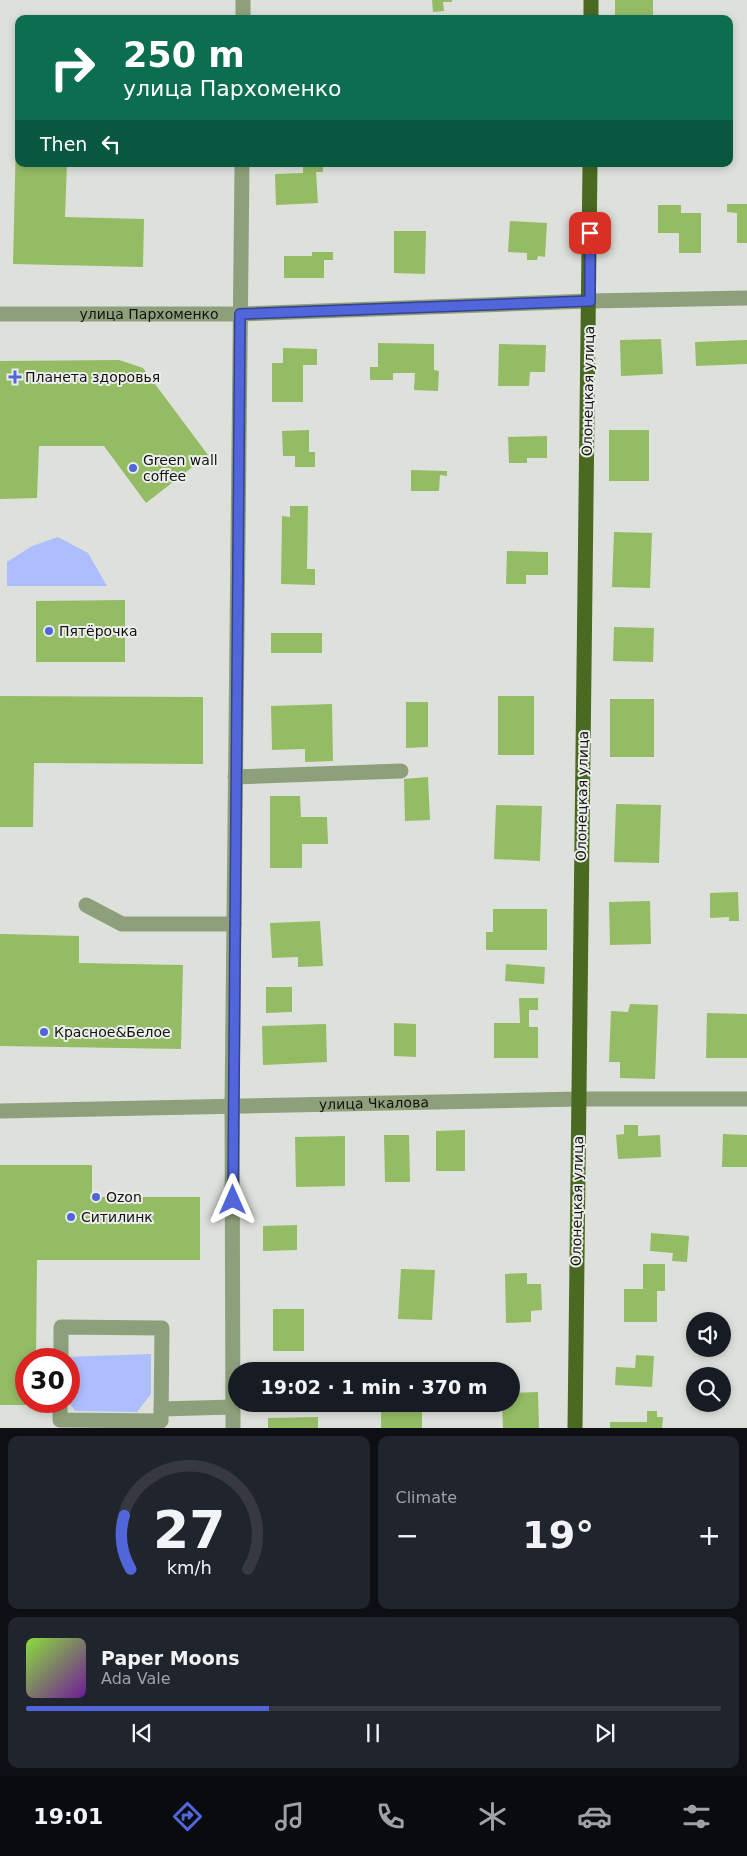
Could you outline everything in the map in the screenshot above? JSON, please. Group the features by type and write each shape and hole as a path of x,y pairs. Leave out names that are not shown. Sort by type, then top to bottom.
{"main road":[{"path":"591,0 591,15"},
{"name":"Олонецкая улица","path":"575,1428 590,301 590,167"}],"street":[{"path":"243,0 243,15"},
{"path":"233,1362 232,1106 242,167"},
{"name":"улица Пархоменко","path":"0,314 240,314 590,301 747,298"},
{"path":"236,777 401,771"},
{"path":"86,905 122,924 234,924"},
{"name":"улица Чкалова","path":"0,1111 578,1098 747,1099"},
{"path":"60,1413 60,1420 161,1421 162,1328 61,1327 61,1348"},
{"path":"161,1409 228,1408"},
{"path":"233,1412 234,1428"}],"shaded area":[{"path":"58,537 88,553 107,586 7,586 7,562 32,546"},
{"path":"151,1354 151,1394 137,1412 80,1411 80,1356"}],"building":[{"path":"432,0 452,0 452,2 443,2 444,11 433,12"},
{"path":"615,0 653,0 653,15 615,15"},
{"path":"15,167 67,167 65,217 144,219 143,267 13,264"},
{"path":"303,167 323,167 323,172 316,172 318,203 276,205 275,174 303,173"},
{"path":"727,204 747,204 747,243 737,243 737,213 727,212"},
{"path":"658,205 681,205 681,213 701,213 701,253 679,253 679,233 658,233"},
{"path":"510,221 547,223 545,257 538,256 537,260 527,260 527,253 508,252"},
{"path":"394,231 426,231 425,274 394,273"},
{"path":"312,252 333,252 333,260 324,260 324,278 284,278 284,256 312,256"},
{"path":"661,339 663,374 621,376 620,340"},
{"path":"747,340 747,364 696,366 695,342"},
{"path":"378,343 434,344 434,370 439,371 438,391 414,390 415,373 393,373 393,380 370,380 370,367 378,367"},
{"path":"499,344 546,345 545,372 530,372 529,386 498,386"},
{"path":"283,348 317,349 317,365 303,365 303,402 272,402 272,363 283,363"},
{"path":"119,360 143,368 208,455 146,503 104,446 39,446 37,498 0,499 0,361"},
{"path":"309,430 309,452 315,452 315,467 295,467 295,456 283,456 282,431"},
{"path":"609,430 649,430 649,481 609,481"},
{"path":"547,436 547,458 527,458 527,463 509,463 508,437"},
{"path":"411,470 447,471 447,476 440,475 439,491 411,491"},
{"path":"290,506 308,506 307,569 315,569 315,585 281,584 282,516 290,517"},
{"path":"614,532 652,533 650,588 612,587"},
{"path":"507,551 548,552 548,575 526,575 526,584 506,584"},
{"path":"125,600 125,662 36,662 36,601"},
{"path":"614,627 654,628 653,662 613,661"},
{"path":"271,633 322,633 322,653 271,653"},
{"path":"0,696 203,697 203,764 34,763 33,827 0,827"},
{"path":"498,696 534,696 534,755 498,755"},
{"path":"610,699 654,699 654,757 610,757"},
{"path":"406,702 428,702 428,747 406,748"},
{"path":"332,704 333,761 305,762 305,749 272,750 271,706"},
{"path":"428,777 430,820 405,821 404,779"},
{"path":"270,796 300,796 301,817 327,817 328,844 302,844 302,868 270,868"},
{"path":"616,804 661,805 659,863 614,862"},
{"path":"496,805 542,806 540,861 494,859"},
{"path":"738,892 739,921 729,921 729,917 710,918 710,893"},
{"path":"650,901 651,944 610,945 609,902"},
{"path":"493,909 547,909 547,950 486,950 486,932 493,932"},
{"path":"320,921 323,966 298,967 298,957 272,958 270,923"},
{"path":"0,934 79,936 79,963 183,965 181,1049 0,1046"},
{"path":"506,964 545,967 544,984 505,981"},
{"path":"266,987 292,987 292,1012 266,1013"},
{"path":"519,998 538,998 538,1010 529,1010 529,1027 538,1027 538,1058 494,1058 494,1023 520,1023"},
{"path":"630,1004 658,1005 655,1079 620,1078 620,1062 609,1062 611,1011 628,1012"},
{"path":"707,1013 747,1014 747,1058 706,1058"},
{"path":"394,1023 416,1024 416,1057 394,1056"},
{"path":"326,1024 327,1062 263,1065 262,1026"},
{"path":"624,1125 638,1125 638,1136 660,1135 661,1157 618,1159 616,1135 624,1134"},
{"path":"465,1130 465,1171 436,1171 436,1131"},
{"path":"723,1134 747,1135 747,1167 722,1167"},
{"path":"384,1135 409,1135 410,1182 385,1182"},
{"path":"345,1136 345,1186 296,1187 295,1137"},
{"path":"0,1165 92,1165 92,1197 200,1197 200,1260 37,1260 36,1348 15,1348 15,1405 0,1405"},
{"path":"297,1225 297,1250 263,1251 263,1226"},
{"path":"651,1233 689,1236 687,1262 672,1261 673,1253 650,1251"},
{"path":"643,1264 665,1264 665,1291 657,1291 657,1322 624,1322 624,1289 643,1289"},
{"path":"401,1269 435,1270 432,1320 398,1319"},
{"path":"527,1273 527,1284 541,1284 542,1310 531,1311 531,1322 506,1323 505,1274"},
{"path":"273,1309 304,1309 304,1351 273,1351"},
{"path":"636,1355 654,1356 652,1387 615,1385 616,1367 635,1368"},
{"path":"538,1392 539,1428 503,1428 502,1412 520,1412 520,1393"},
{"path":"647,1411 657,1411 657,1417 663,1417 662,1428 610,1428 610,1422 647,1422"},
{"path":"381,1412 422,1412 422,1428 381,1428"},
{"path":"318,1417 318,1428 268,1428 268,1418"}],"place":[{"name":"Планета здоровья","path":"15,377"},
{"name":"Green wall coffee","path":"133,468"},
{"name":"Пятёрочка","path":"49,631"},
{"name":"Красное&Белое","path":"44,1032"},
{"name":"Ozon","path":"96,1197"},
{"name":"Ситилинк","path":"71,1217"}],"route":[{"path":"233,1200 240,314 590,301 590,233"}]}
